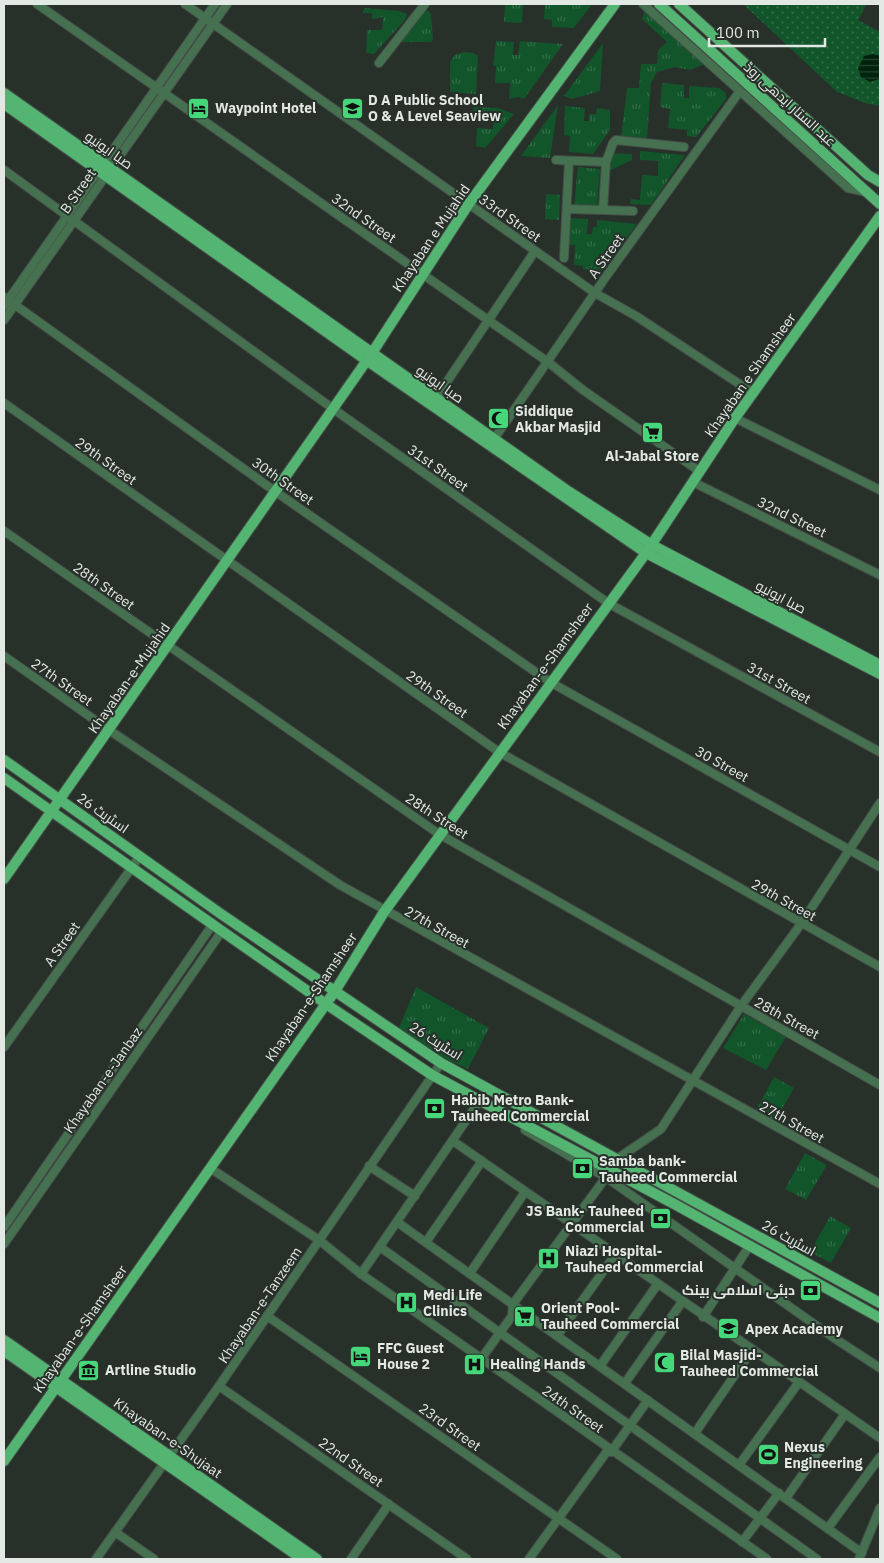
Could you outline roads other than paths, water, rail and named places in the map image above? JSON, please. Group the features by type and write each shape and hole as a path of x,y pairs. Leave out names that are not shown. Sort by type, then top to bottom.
{"main road":[{"name":"Khayaban e Mujahid","path":"276,492 423,276 468,205 615,4"},
{"name":"عبد الستار ایدھی روڈ","path":"659,4 880,204"},
{"name":"عبد الستار ایدھی روڈ","path":"679,4 802,116 879,181"},
{"name":"صبا ایونیو","path":"4,93 104,169 369,356 649,549 880,674"},
{"name":"صبا ایونیو","path":"4,104 104,169"},
{"path":"866,192 879,181"},
{"name":"Khayaban e Shamsheer","path":"649,549 699,471 753,393 880,216"},
{"name":"صبا ایونیو","path":"369,356 436,398 649,549 880,664"},
{"name":"Khayaban-e-Mujahid","path":"4,879 276,492"},
{"name":"Khayaban-e-Shamsheer","path":"4,1461 326,1004 384,912 439,834 649,549"},
{"name":"اسٹریٹ 26","path":"4,760 441,1063 880,1303"},
{"name":"اسٹریٹ 26","path":"4,778 432,1076 609,1174 750,1245 880,1318"},
{"name":"Khayaban-e-Shujaat","path":"4,1340 58,1384"},
{"name":"Khayaban-e-Shujaat","path":"4,1351 58,1384 317,1559"},
{"name":"Khayaban-e-Shujaat","path":"168,1460 302,1559"}],"street":[{"name":"32nd Street","path":"37,4 548,362 583,390 699,471"},
{"name":"33rd Street","path":"185,4 535,251 595,292 636,316 753,393"},
{"name":"B Street","path":"8,302 74,218 156,87 214,4"},
{"name":"B Street","path":"4,320 8,302 66,214 104,169 227,4"},
{"path":"379,63 425,4"},
{"path":"643,4 848,188 866,192"},
{"name":"A Street","path":"494,439 595,292 740,91"},
{"path":"603,210 606,162 612,143 616,140 684,147"},
{"path":"556,160 606,162"},
{"path":"564,258 569,160"},
{"name":"31st Street","path":"4,170 74,218 332,408 608,603 880,752"},
{"path":"567,209 633,211"},
{"path":"436,398 535,251"},
{"name":"30th Street","path":"8,302 276,492 550,682"},
{"name":"29th Street","path":"4,404 226,562 499,752 880,967"},
{"path":"736,418 880,490"},
{"name":"32nd Street","path":"693,482 880,575"},
{"name":"28th Street","path":"4,531 439,834 880,1085"},
{"name":"27th Street","path":"4,656 109,730 340,885 384,912 880,1184"},
{"name":"30 Street","path":"550,682 880,867"},
{"path":"617,1159 661,1129 741,1006 801,924 880,803"},
{"name":"A Street","path":"4,1047 140,856"},
{"name":"Khayaban-e-Janbaz","path":"4,1227 213,924"},
{"name":"Khayaban-e-Janbaz","path":"4,1244 222,931"},
{"name":"Khayaban-e-Tanzeem","path":"96,1559 220,1386 441,1063"},
{"path":"361,1274 480,1102"},
{"path":"453,1141 703,1317 880,1438"},
{"path":"426,1242 482,1161"},
{"path":"370,1166 415,1196"},
{"name":"24th Street","path":"210,1168 319,1240 361,1274 610,1451 767,1559"},
{"path":"481,1359 512,1316 513,1304 609,1174 735,1268 880,1368"},
{"path":"470,1273 525,1192"},
{"path":"397,1222 828,1528 861,1556 880,1508"},
{"path":"703,1317 750,1245"},
{"path":"380,1247 817,1559"},
{"path":"557,1336 615,1255"},
{"path":"600,1366 657,1285"},
{"path":"624,1383 682,1302"},
{"name":"23rd Street","path":"267,1316 617,1559"},
{"path":"695,1433 752,1350"},
{"path":"739,1465 799,1382"},
{"name":"22nd Street","path":"220,1386 467,1559"},
{"path":"529,1559 648,1400"},
{"path":"742,1542 760,1518 782,1496 845,1414"},
{"path":"828,1528 880,1457"},
{"path":"351,1559 389,1504"},
{"path":"115,1532 154,1559"}],"place":[{"name":"Waypoint Hotel","path":"199,108"},
{"name":"D A Public School O & A Level Seaview","path":"352,108"},
{"name":"Siddique Akbar Masjid","path":"499,419"},
{"name":"Al-Jabal Store","path":"652,433"},
{"name":"Habib Metro Bank- Tauheed Commercial","path":"435,1108"},
{"name":"Samba bank- Tauheed Commercial","path":"583,1169"},
{"name":"JS Bank- Tauheed Commercial","path":"660,1219"},
{"name":"Niazi Hospital- Tauheed Commercial","path":"549,1259"},
{"name":"دبئی اسلامی بینک","path":"811,1290"},
{"name":"Medi Life Clinics","path":"407,1303"},
{"name":"Orient Pool- Tauheed Commercial","path":"525,1316"},
{"name":"Apex Academy","path":"729,1329"},
{"name":"FFC Guest House 2","path":"361,1356"},
{"name":"Bilal Masjid- Tauheed Commercial","path":"664,1363"},
{"name":"Healing Hands","path":"474,1364"},
{"name":"Artline Studio","path":"89,1370"},
{"name":"Nexus Engineering","path":"768,1455"}]}
